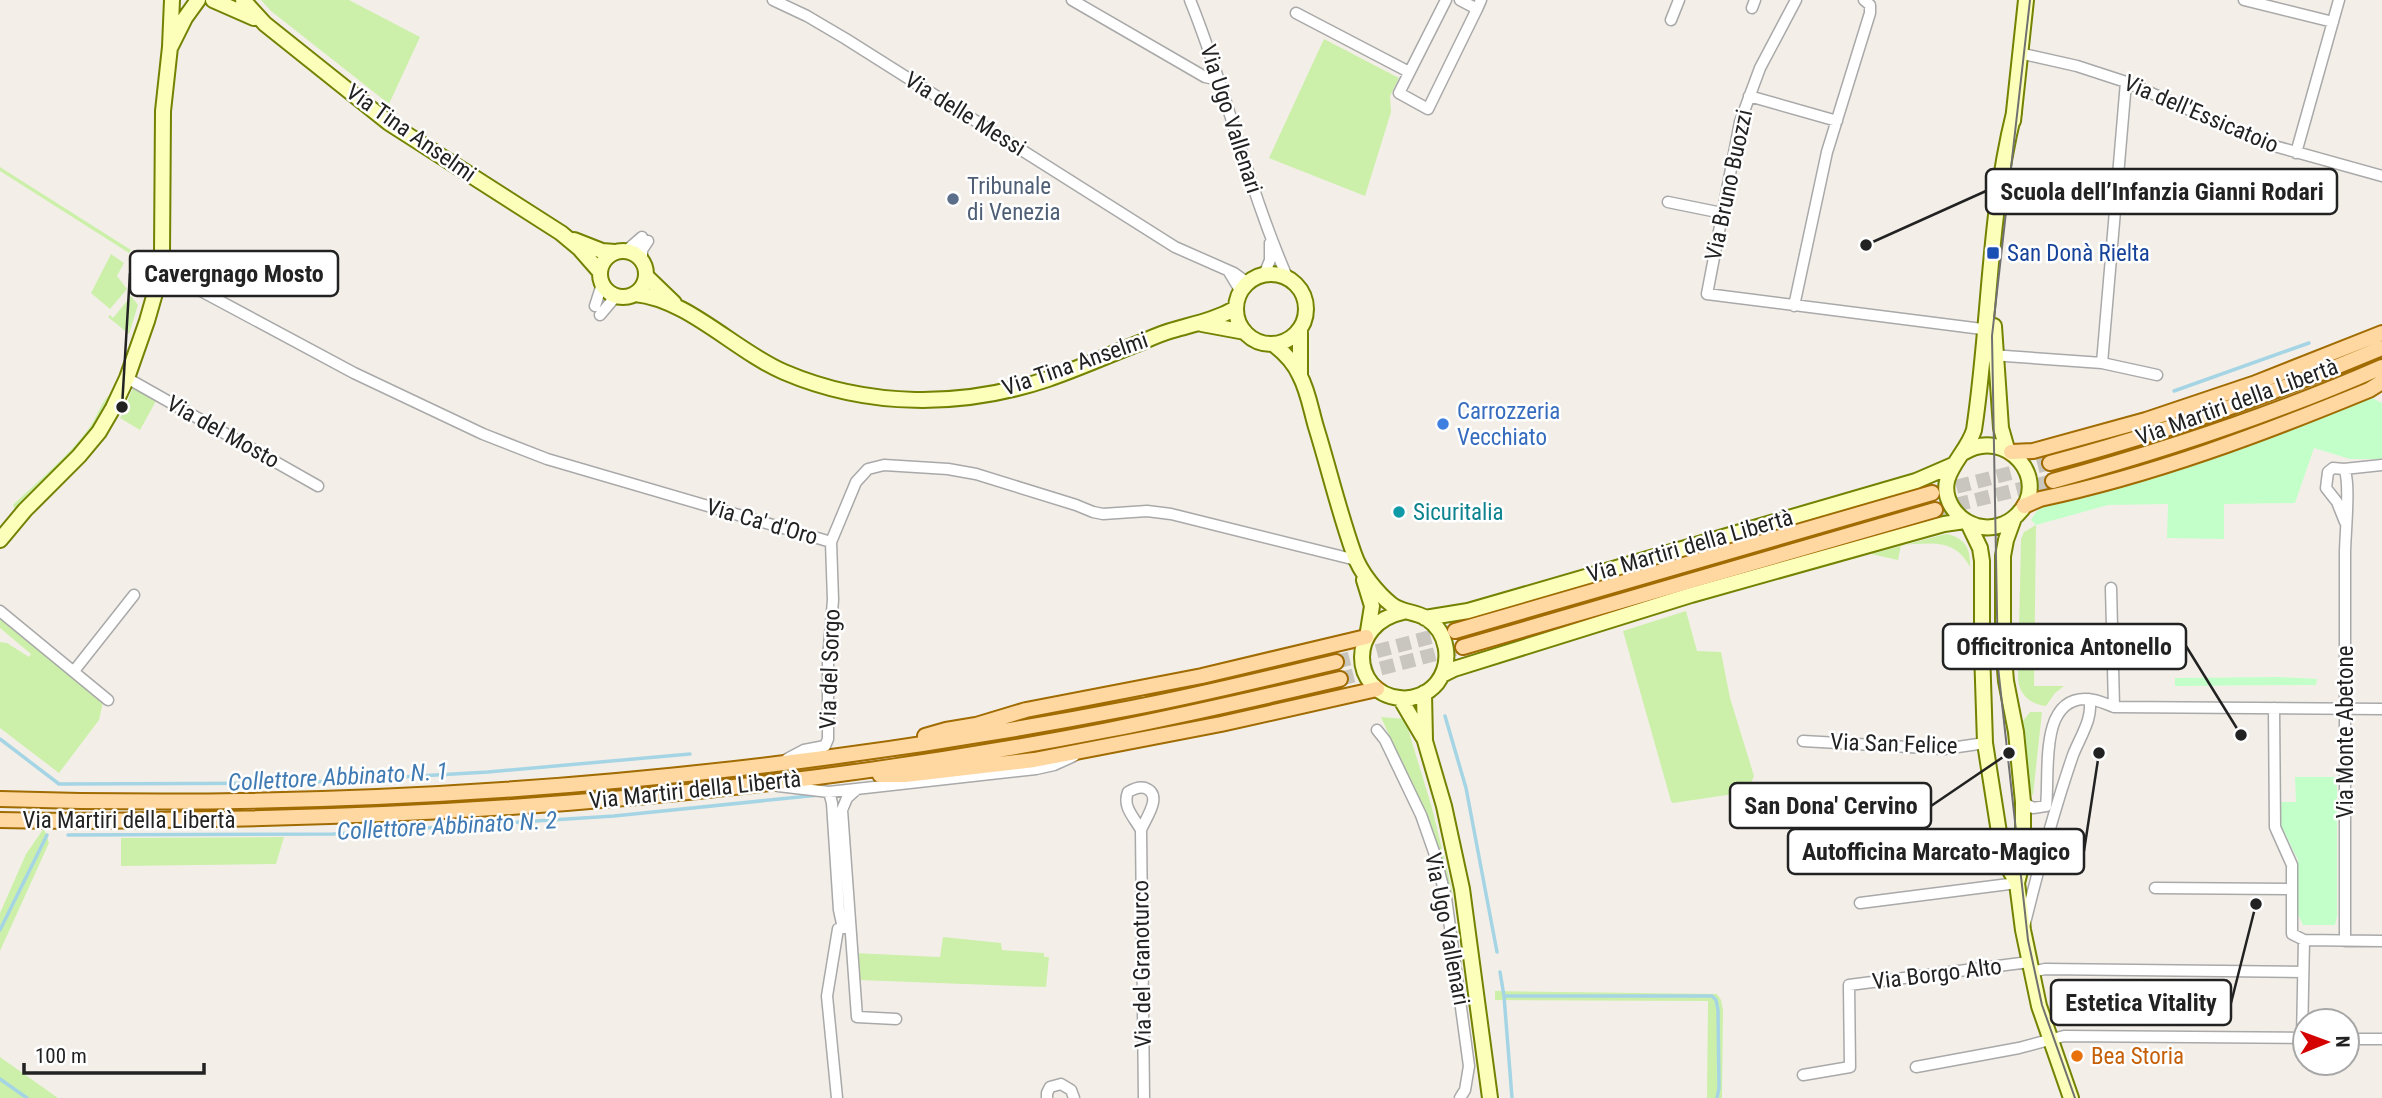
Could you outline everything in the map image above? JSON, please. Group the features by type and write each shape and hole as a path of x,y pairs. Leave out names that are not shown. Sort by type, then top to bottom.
{"main road":[{"path":"2009,451 2040,449 2146,420 2253,384 2382,333"},
{"name":"Via Martiri della Libertà","path":"2050,463 2217,414 2382,348"},
{"name":"Via Martiri della Libertà","path":"2053,481 2219,431 2382,367"},
{"path":"2024,506 2040,499 2158,468 2239,442 2382,382"},
{"name":"Via Martiri della Libertà","path":"1455,631 1932,493"},
{"name":"Via Martiri della Libertà","path":"1462,647 1935,510"},
{"path":"880,750 1026,710 1202,677 1367,635"},
{"name":"Via Martiri della Libertà","path":"0,799 177,802 401,796 579,784 777,764 1129,709 1336,662"},
{"name":"Via Martiri della Libertà","path":"0,820 312,818 441,812 580,802 760,784 1108,730 1340,679"},
{"path":"823,776 905,775 1034,760 1377,689"}],"street":[{"path":"0,540 94,438 107,420 127,378 150,312 160,269 163,232 163,111 172,0"},
{"path":"170,47 198,0"},
{"name":"Via Tina Anselmi","path":"213,0 265,24"},
{"name":"Via Tina Anselmi","path":"243,0 265,24 388,122 563,235"},
{"name":"Via delle Messi","path":"773,0 846,38 1175,247 1229,272 1244,288"},
{"path":"1072,0 1205,77 1219,80"},
{"name":"Via Ugo Vallenari","path":"1190,0 1219,80 1270,239 1288,279"},
{"path":"1446,0 1399,93 1428,109 1479,4 1460,0"},
{"path":"1671,20 1679,0"},
{"name":"Via Bruno Buozzi","path":"1796,0 1749,96 1734,147 1707,294 1989,330"},
{"path":"1794,306 1827,152 1870,13 1870,5 1864,0"},
{"path":"1989,330 2026,0"},
{"path":"2244,0 2333,22"},
{"path":"2296,153 2339,0"},
{"path":"1296,13 1409,72"},
{"name":"Via dell'Essicatoio","path":"2020,52 2126,82 2239,133 2296,153 2382,176"},
{"path":"2102,363 2126,82"},
{"path":"1749,96 1837,121"},
{"path":"2014,113 1993,234 1989,355 1975,430 1947,481 1947,492 1953,509 1967,522 1980,548 1985,743 2003,858 2017,883"},
{"path":"1668,202 1722,213"},
{"path":"563,235 602,251 621,252 642,261"},
{"path":"563,235 579,248 601,278 606,290 616,296 635,294 677,307"},
{"path":"616,296 598,311 604,261 645,239 642,261 646,276 677,307"},
{"name":"Via Ugo Vallenari","path":"1264,275 1270,260 1270,239"},
{"name":"Via Ca' d'Oro","path":"160,269 354,373 506,444 547,459 831,542 856,482 862,474 875,467 905,465 976,474 1093,512 1159,512 1357,563"},
{"path":"1275,274 1288,279 1300,288 1305,298 1305,319 1293,338 1273,344 1262,343 1245,332 1237,317 1237,308 1244,288 1264,275 1275,274"},
{"path":"635,294 643,285 646,276"},
{"name":"Via Tina Anselmi","path":"677,307 759,360 785,373 861,395 918,400 964,399 1048,379 1176,329 1223,316 1237,308"},
{"name":"Via Tina Anselmi","path":"1201,324 1245,332"},
{"path":"1300,329 1300,376 1339,510 1357,563 1372,606 1362,651 1362,665 1377,689 1388,695 1412,698 1424,694 1435,686 1447,663 1447,649 1443,637 1425,618 1403,612 1383,597 1357,563"},
{"path":"1273,344 1286,354 1300,376"},
{"path":"1989,355 2102,363 2157,375"},
{"path":"1989,355 1998,372 2001,428 2009,451 2024,466 2028,477 2028,495 2024,506 2014,518 2003,556 2003,653 2016,732 2023,803 2023,859 2017,883 2030,967 2050,1040 2071,1098"},
{"name":"Via del Mosto","path":"127,378 318,486"},
{"path":"1958,459 1974,447 1987,445 2009,451"},
{"name":"Via Martiri della Libertà","path":"1425,618 1468,611 1916,481 1958,459"},
{"path":"2344,469 2382,465"},
{"name":"Via Monte Abetone","path":"2345,522 2337,502 2326,488 2328,472 2333,468 2344,469 2348,480 2345,522 2345,941"},
{"path":"1967,522 1982,527 1995,527 2014,518"},
{"name":"Via Martiri della Libertà","path":"1442,675 1691,596 1944,524 1967,522"},
{"name":"Via del Sorgo","path":"777,764 804,750 825,746 829,727 831,542"},
{"path":"2111,588 2114,707"},
{"path":"74,671 134,595"},
{"path":"0,611 108,700"},
{"path":"1367,635 1377,622 1389,615 1403,612"},
{"name":"Via Ugo Vallenari","path":"1424,694 1425,741"},
{"name":"Via Ugo Vallenari","path":"1400,698 1425,741 1444,806 1462,889 1490,1098"},
{"path":"2023,803 2034,808 2046,806 2050,738 2053,721 2062,709 2069,704 2089,699 2114,707"},
{"path":"2089,699 2089,719"},
{"path":"2023,930 2054,807 2081,733 2094,713 2114,707 2382,709"},
{"path":"2274,708 2275,827 2292,865 2292,934 2304,940 2382,941"},
{"name":"Via Ugo Vallenari","path":"1377,730 1385,740 1421,815 1442,877 1469,1066 1465,1090 1460,1098"},
{"name":"Via San Felice","path":"1803,741 1944,749 1985,743"},
{"path":"760,784 829,792 859,789 1036,769 1054,765 1086,750"},
{"path":"859,789 847,797 842,810 846,928 857,1017 896,1019"},
{"path":"829,792 839,910 846,928"},
{"name":"Via del Granoturco","path":"1141,830 1144,1098"},
{"path":"2003,858 2034,857 2043,850"},
{"path":"1860,903 2017,883"},
{"path":"2155,888 2292,889"},
{"path":"837,1098 827,996 838,929 846,928"},
{"path":"2303,1007 2304,940"},
{"path":"2030,967 2303,972"},
{"name":"Via Borgo Alto","path":"1803,1075 1850,1067 1849,985 2030,967"},
{"path":"1916,1067 2019,1048 2064,1036 2291,1038"},
{"path":"2361,1039 2382,1039"},
{"path":"1047,1098 1050,1087 1061,1084 1071,1090 1074,1098"}],"green space":[{"path":"261,0 349,0 420,37 389,104 271,11"},
{"path":"1324,39 1399,78 1390,96 1391,112 1365,196 1269,158"},
{"path":"0,167 131,250 129,253 0,171"},
{"path":"111,254 124,263 117,276 127,289 110,309 91,293"},
{"path":"131,296 138,305 129,334 108,317 110,315 113,318"},
{"path":"133,388 156,401 140,430 120,418"},
{"path":"112,393 102,418 83,443 16,511 13,505 75,445 91,425 105,399"},
{"path":"2368,396 2382,403 2382,459 2350,459 2314,448 2295,503 2224,504 2224,539 2167,538 2168,504 2108,505 2036,525 2031,520 2046,504"},
{"path":"2036,525 2034,686 2064,686 2046,706 2027,698 2018,680 2021,539 2024,532"},
{"path":"1947,534 1953,536 1966,545 1970,567 1964,557 1949,547 1940,544 1906,545"},
{"path":"1901,546 1898,560 1871,554"},
{"path":"1686,611 1697,651 1721,652 1730,698 1754,776 1747,792 1673,803 1623,631"},
{"path":"0,618 103,702 99,720 59,773 0,728 0,642 7,643 29,657 31,654 0,628"},
{"path":"2175,678 2317,679 2316,685 2175,686"},
{"path":"2030,712 2042,712 2033,795 2030,792 2023,729 2023,721"},
{"path":"1381,717 1405,719 1432,808 1453,894 1442,877 1424,813"},
{"path":"2295,777 2337,777 2335,925 2303,925 2297,912 2298,860 2281,826 2281,802 2296,802"},
{"path":"44,828 49,843 0,951 0,913 26,854"},
{"path":"284,837 276,864 121,866 121,838"},
{"path":"943,937 1001,943 1002,950 1044,953 1044,957 1049,957 1046,987 858,980 854,953 940,957"},
{"path":"1495,991 1717,994 1723,1010 1722,1098 1707,1098 1708,1001 1495,1000"},
{"path":"0,1057 58,1098 0,1098"}],"waterway":[{"name":"Collettore Abbinato N. 1","path":"2174,391 2309,343"},
{"path":"1445,716 1466,788 1497,952"},
{"name":"Collettore Abbinato N. 1","path":"0,739 59,784 297,783 488,772 690,754"},
{"name":"Collettore Abbinato N. 2","path":"68,835 333,834 614,816 819,795"},
{"name":"Collettore Abbinato N. 2","path":"0,930 47,835"},
{"path":"1500,972 1512,1098"},
{"path":"1504,996 1712,996 1716,1000 1718,1010 1717,1098"},
{"path":"0,1079 27,1098"}],"tunnel":[{"path":"1936,492 2050,463"},
{"path":"1935,510 2053,481"},
{"path":"1336,662 1450,632"},
{"path":"1340,679 1463,647"}],"tram line":[{"path":"2030,0 1992,336 1998,667 2028,940 2042,1005 2075,1098"}],"place":[{"name":"Tribunale di Venezia","path":"953,199"},
{"name":"Scuola dell’Infanzia Gianni Rodari","path":"1866,245"},
{"name":"San Donà Rielta","path":"1993,253"},
{"name":"Cavergnago Mosto","path":"122,407"},
{"name":"Carrozzeria Vecchiato","path":"1443,424"},
{"name":"Sicuritalia","path":"1399,512"},
{"name":"Officitronica Antonello","path":"2241,735"},
{"name":"San Dona' Cervino","path":"2009,753"},
{"name":"Autofficina Marcato-Magico","path":"2099,753"},
{"name":"Estetica Vitality","path":"2256,904"},
{"name":"Bea Storia","path":"2077,1056"}]}
